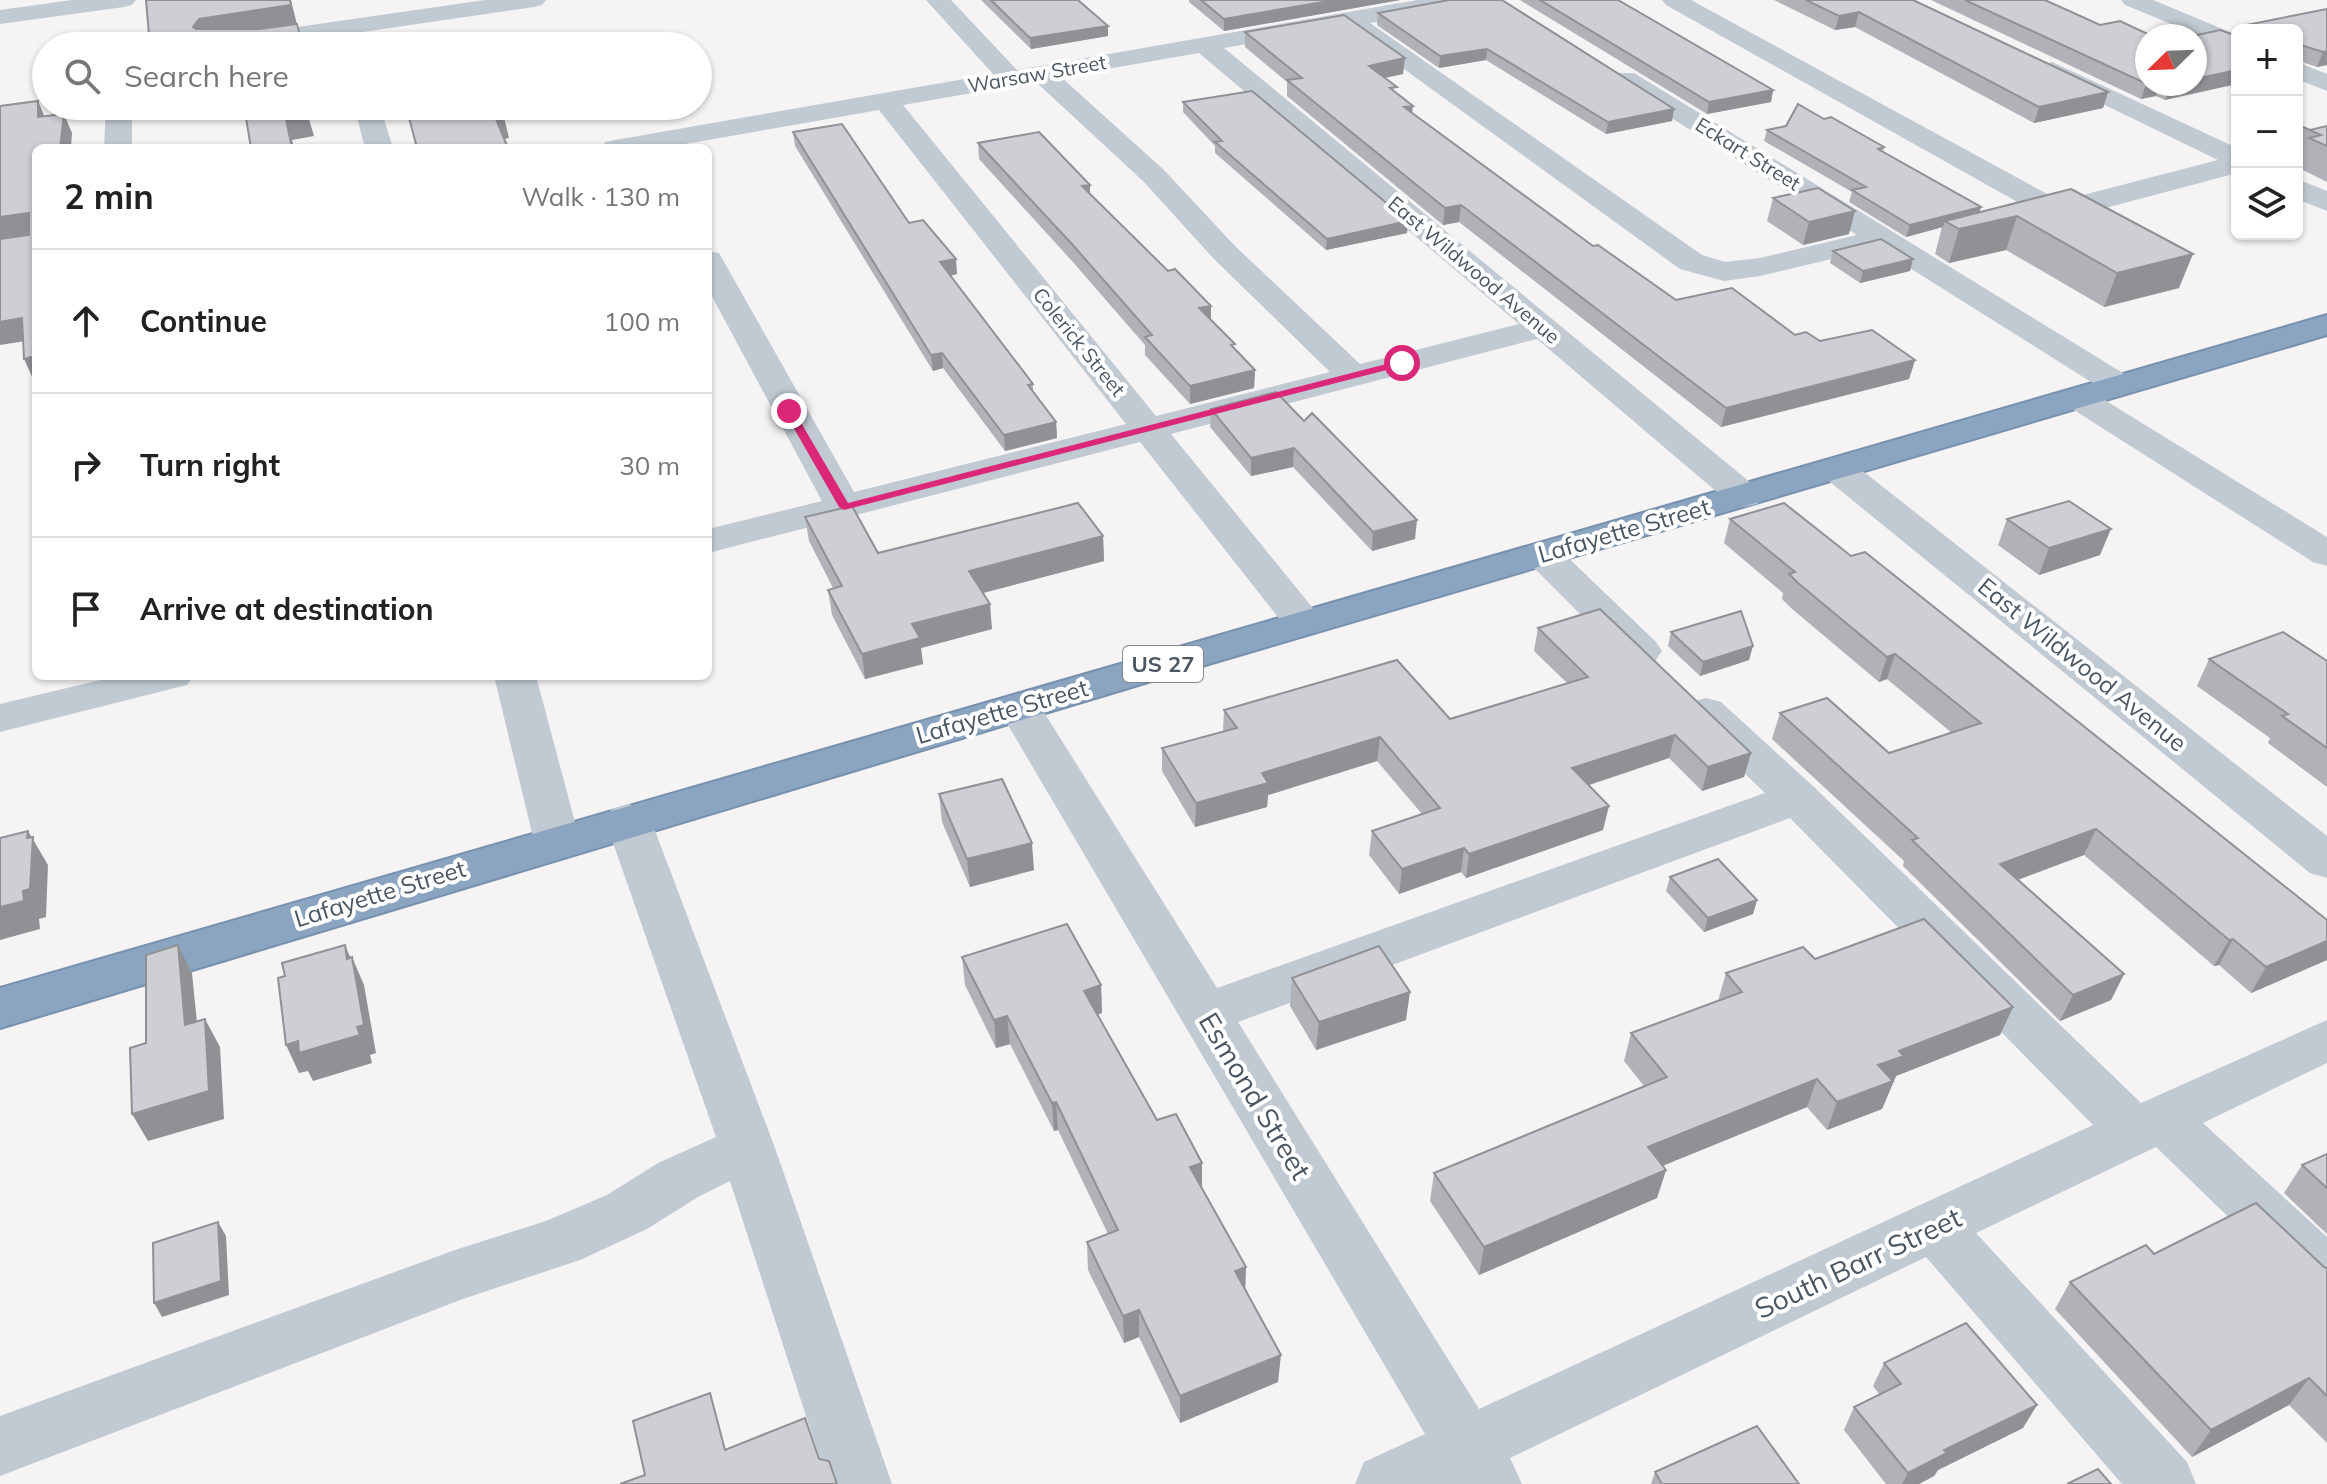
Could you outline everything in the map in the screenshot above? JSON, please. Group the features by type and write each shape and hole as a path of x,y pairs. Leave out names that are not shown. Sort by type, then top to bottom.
{"highway":[{"name":"Lafayette Street","path":"0,1008 628,820 2327,325"}],"street":[{"path":"0,17 124,0"},
{"path":"366,32 457,6 534,0"},
{"name":"Warsaw Street","path":"654,144 885,100 1458,0"},
{"path":"1674,0 2057,212"},
{"path":"2133,0 2231,41"},
{"path":"947,1 1026,76 1154,176 1224,252 1353,376"},
{"path":"1348,19 1691,262 1724,272 1892,244 1947,239"},
{"name":"East Wildwood Avenue","path":"1204,44 1744,496"},
{"path":"2035,62 2231,158"},
{"name":"Eckart Street","path":"1605,66 2119,385"},
{"path":"2303,73 2327,83"},
{"name":"Colerick Street","path":"885,100 1303,622"},
{"path":"118,144 119,120"},
{"path":"371,120 378,144"},
{"path":"2007,224 2231,163"},
{"path":"2303,191 2327,202"},
{"path":"712,267 844,507"},
{"path":"712,540 1543,328"},
{"path":"2078,398 2327,554"},
{"name":"East Wildwood Avenue","path":"1837,469 2327,861"},
{"path":"1542,554 2150,1126 2327,1274"},
{"path":"0,718 113,683 138,680"},
{"path":"516,680 557,841"},
{"name":"Esmond Street","path":"1020,708 1479,1466"},
{"path":"1205,1013 1798,798"},
{"path":"628,820 747,1148 860,1484"},
{"name":"South Barr Street","path":"1387,1484 1479,1466 1935,1227 2327,1040"},
{"path":"0,1446 455,1276 560,1242 627,1212 678,1180 747,1148"},
{"path":"1935,1227 2164,1484"}],"building":[{"path":"146,0 290,0 291,5 199,19 193,27 260,29 297,24 299,32 149,32"},
{"path":"991,0 1078,0 1108,26 1030,38"},
{"path":"1201,0 1335,0 1224,19"},
{"path":"1449,0 1502,0 1674,109 1608,122 1487,49 1440,56 1378,13"},
{"path":"1540,0 1618,0 1773,90 1709,102"},
{"path":"1806,0 1913,0 2108,92 2039,107 1859,12 1839,16"},
{"path":"1965,0 2045,0 2100,25 2120,21 2135,28 2135,78"},
{"path":"2327,9 2327,51 2303,46 2303,24 2251,24"},
{"path":"1344,15 1405,58 1369,66 1397,87 1390,88 1413,106 1404,107 1593,246 1598,245 1676,300 1732,288 1795,335 1806,332 1820,341 1872,330 1915,360 1726,408 1461,205 1445,208 1287,80 1302,78 1245,32"},
{"path":"2220,30 2231,34 2231,71 2207,76 2207,33"},
{"path":"1252,91 1408,221 1327,239 1215,142 1222,141 1183,102"},
{"path":"32,102 32,120 63,120 60,144 32,144 32,357 24,359 22,318 0,322 0,239 29,235 29,213 0,217 0,106"},
{"path":"1798,104 1824,119 1831,117 1884,147 1878,149 1981,207 1910,225 1852,190 1866,187 1767,130 1786,126"},
{"path":"246,120 286,120 291,144 250,144"},
{"path":"410,120 496,120 506,144 416,144"},
{"path":"842,124 909,223 923,220 956,259 940,262 1033,384 1028,385 1056,422 1004,435 942,353 931,355 793,132"},
{"path":"2327,126 2327,146 2309,138 2321,135 2303,127 2310,130"},
{"path":"1039,132 1090,185 1082,186 1168,271 1175,269 1211,306 1199,308 1235,344 1231,345 1255,370 1190,386 1145,337 1152,335 978,143"},
{"path":"1818,188 1855,211 1809,222 1773,198"},
{"path":"2071,189 2193,254 2117,273 2017,216 1959,229 1945,221"},
{"path":"1881,239 1913,259 1863,271 1833,251"},
{"path":"1276,392 1304,421 1312,413 1417,520 1373,532 1294,448 1251,458 1211,409"},
{"path":"2069,501 2111,529 2049,548 2007,519"},
{"path":"1078,503 1103,536 969,571 990,604 912,624 920,638 862,654 828,590 842,586 805,517 852,506 878,553"},
{"path":"1784,503 1851,556 1865,552 2327,920 2327,941 2266,967 2096,829 2000,864 2124,974 2073,995 1912,840 1918,838 1780,713 1827,698 1889,753 1981,723 1895,654 1887,657 1798,583 1789,574 1795,572 1730,519"},
{"path":"1600,609 1751,753 1708,767 1675,735 1572,768 1609,806 1469,854 1464,848 1402,869 1372,831 1440,808 1380,737 1262,773 1268,783 1196,803 1162,748 1237,728 1224,710 1397,660 1450,719 1588,677 1538,628"},
{"path":"1741,611 1753,646 1703,662 1671,632"},
{"path":"2283,632 2327,661 2327,748 2282,716 2288,714 2209,659"},
{"path":"1002,779 1032,843 967,859 939,794"},
{"path":"28,831 27,838 33,837 30,889 23,891 24,901 0,907 0,838"},
{"path":"1718,859 1757,900 1708,918 1670,877"},
{"path":"1924,919 2013,1007 1899,1051 1904,1056 1878,1065 1893,1081 1837,1102 1817,1079 1648,1147 1666,1170 1484,1247 1434,1173 1667,1077 1631,1033 1742,992 1726,973 1803,947 1815,959"},
{"path":"1067,924 1101,985 1084,991 1157,1120 1176,1114 1202,1163 1190,1167 1246,1267 1235,1271 1281,1355 1180,1396 1139,1310 1123,1316 1087,1242 1118,1230 1056,1102 1052,1103 1007,1016 994,1020 962,957"},
{"path":"178,945 185,1025 205,1019 209,1091 132,1114 130,1048 146,1043 146,955"},
{"path":"345,945 347,959 352,957 364,1025 357,1027 360,1035 299,1053 298,1041 286,1045 278,978 285,976 282,963"},
{"path":"1379,946 1410,992 1319,1022 1292,978"},
{"path":"2327,1154 2327,1188 2302,1165"},
{"path":"2256,1203 2327,1268 2327,1396 2309,1378 2211,1430 2070,1282 2146,1245 2154,1254"},
{"path":"218,1222 221,1281 154,1303 153,1243"},
{"path":"1966,1323 2037,1405 1944,1450 1947,1453 1908,1473 1854,1407 1901,1384 1884,1363"},
{"path":"710,1393 725,1450 805,1418 819,1459 829,1461 837,1484 620,1484 645,1475 633,1421"},
{"path":"1757,1426 1799,1484 1662,1484 1655,1472"},
{"path":"2098,1469 2111,1484 2067,1484"}],"route":[{"path":"789,411 844,507 1402,363"}]}
